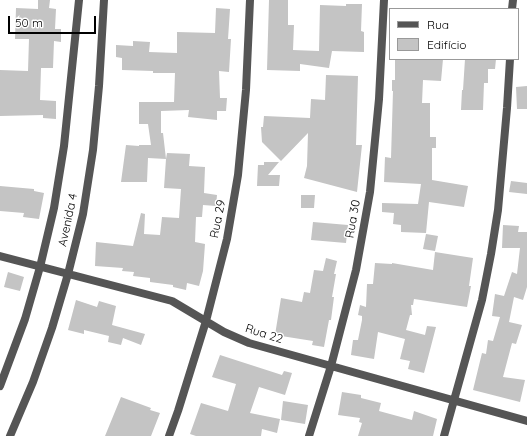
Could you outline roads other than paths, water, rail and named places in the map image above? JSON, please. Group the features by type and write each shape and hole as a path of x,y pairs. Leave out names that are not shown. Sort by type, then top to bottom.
{"street":[{"name":"Avenida 4","path":"0,386 25,319 40,267 54,208 64,146 79,0"},
{"name":"Avenida 4","path":"10,436 35,376 52,328 68,274 83,214 93,150 99,86 104,0"},
{"name":"Rua 29","path":"169,436 206,321 227,239 238,175 246,90 250,0"},
{"name":"Rua 30","path":"309,436 331,366 356,270 370,192 379,99 384,0"},
{"path":"444,436 482,300 491,254 498,210 508,108 510,60"},
{"name":"Rua 22","path":"0,256 172,301 224,332 249,343 527,421"}]}
